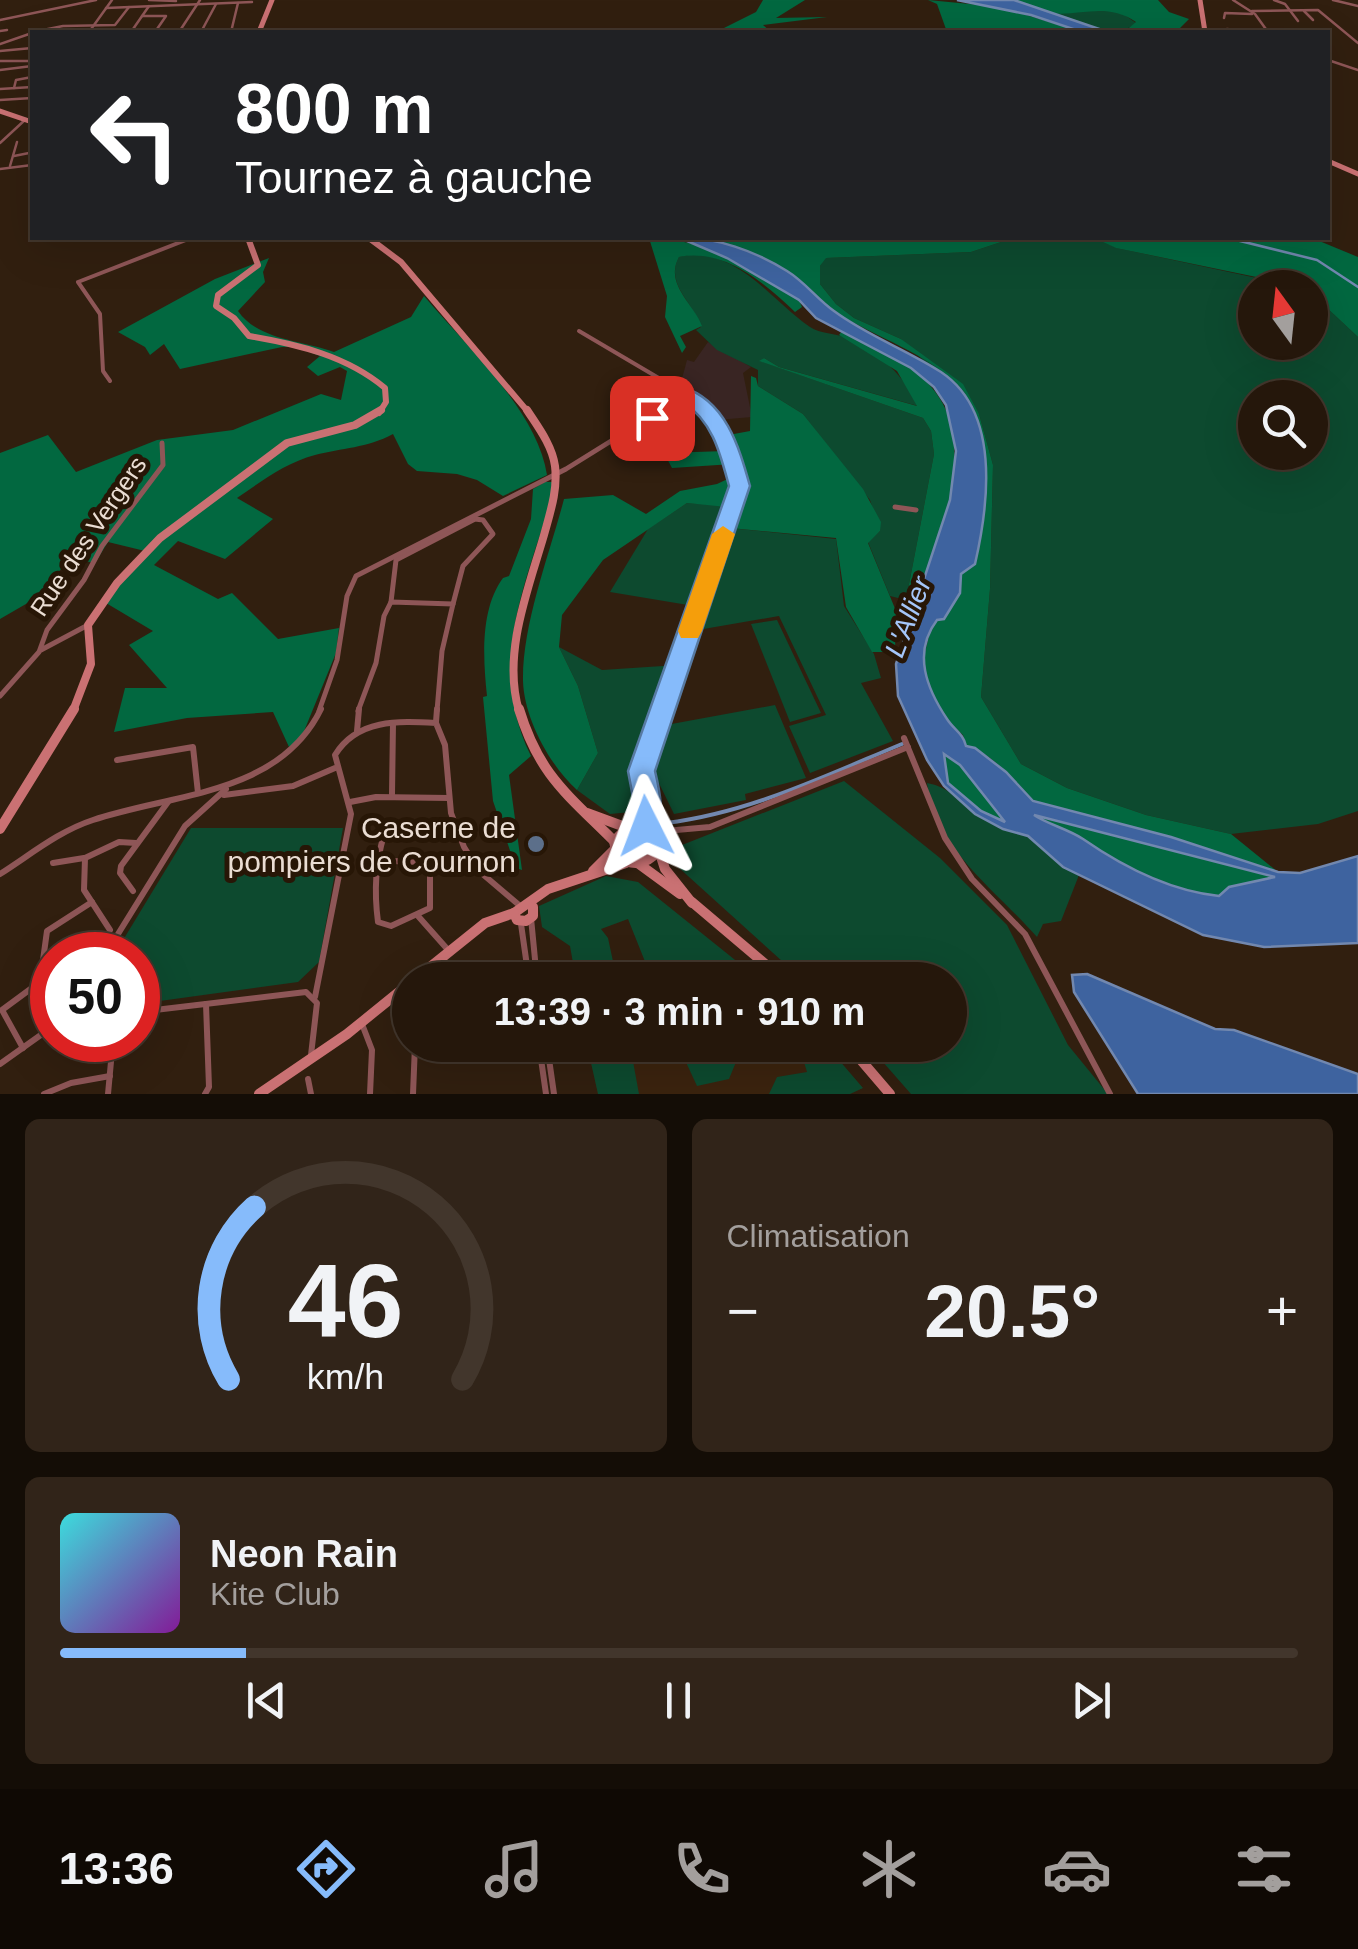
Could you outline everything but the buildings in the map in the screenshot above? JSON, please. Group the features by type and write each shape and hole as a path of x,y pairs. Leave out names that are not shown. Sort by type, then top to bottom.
{"street":[{"path":"0,20 96,0"},
{"path":"91,30 112,0"},
{"path":"149,0 252,2"},
{"path":"260,30 272,0"},
{"path":"1200,0 1205,30"},
{"path":"1233,0 1253,13 1266,30"},
{"path":"1274,0 1298,21"},
{"path":"1334,0 1358,2"},
{"path":"106,8 175,2"},
{"path":"180,30 198,2"},
{"path":"231,30 238,3"},
{"path":"202,30 216,4"},
{"path":"132,30 148,6"},
{"path":"54,30 119,24 130,7"},
{"path":"1224,18 1224,13 1286,8 1318,10 1358,43"},
{"path":"1302,8 1314,20"},
{"path":"142,16 166,16 156,30"},
{"path":"67,30 71,26"},
{"path":"1227,29 1235,30"},
{"path":"0,31 7,30"},
{"path":"0,44 30,36"},
{"path":"0,51 30,48"},
{"path":"0,61 30,64"},
{"path":"1330,61 1358,72"},
{"path":"0,70 30,64"},
{"path":"14,88 16,80 30,76"},
{"path":"0,89 30,87"},
{"path":"0,100 30,98"},
{"path":"0,111 30,121"},
{"path":"0,144 30,121"},
{"path":"0,134 8,137"},
{"path":"10,166 17,142"},
{"path":"14,156 29,153"},
{"path":"1330,162 1358,174"},
{"path":"0,169 30,165"},
{"path":"110,381 103,371 100,314 78,282 185,240"},
{"path":"38,652 88,625 100,605 184,516 286,443 315,431 362,423 380,412 386,401 385,388 373,378 298,343 249,336 236,320 216,306 218,295 258,265 249,240"},
{"path":"371,240 416,278 543,432 552,454 556,475 550,515 519,622 512,674 518,711 531,747 556,785 633,863 692,903 762,962"},
{"path":"580,332 712,414 730,451 740,486 642,771 648,803 642,825"},
{"path":"119,932 185,826 219,793 288,752 306,736 334,668 351,581 378,563 556,475 652,418 682,393"},
{"name":"Rue des Vergers","path":"0,696 38,652 47,630 84,580 111,534 163,465 162,443"},
{"path":"896,507 916,510"},
{"path":"357,731 358,705 377,661 396,560 438,542 475,519 483,520 492,534 463,566 442,651 436,723 448,746 452,814 478,870 509,890 524,911 534,962"},
{"path":"391,602 453,604"},
{"path":"0,830 52,748 88,675 92,661 88,625"},
{"path":"312,1058 318,1014 315,997 351,814 336,768 338,749 357,731 393,723 436,723"},
{"path":"392,794 393,723"},
{"path":"904,738 926,801 950,847 972,879 1025,934 1110,1094"},
{"path":"117,760 193,747 198,794"},
{"path":"582,811 625,827 642,825 654,832 710,827 908,747"},
{"path":"885,758 913,760"},
{"path":"0,874 80,824 207,791 293,786 336,768"},
{"path":"207,791 211,797 208,807"},
{"path":"350,802 392,794 432,800 449,798"},
{"path":"133,891 120,872 136,842 170,800"},
{"path":"154,804 155,818"},
{"path":"437,962 491,919 524,911 546,892 602,865 625,827"},
{"path":"654,832 666,872 692,903"},
{"path":"378,860 420,861 429,866 432,902 418,916 391,926 378,922 375,886 378,860 384,835"},
{"path":"53,863 85,858 119,842 136,842"},
{"path":"581,877 633,863 658,851"},
{"path":"85,858 84,890 110,930"},
{"path":"23,1048 2,1010 38,986 47,931 92,902"},
{"path":"524,911 528,962"},
{"path":"418,916 450,951"},
{"path":"160,1009 300,992 315,997"},
{"path":"259,1094 392,998"},
{"path":"204,1094 209,1074 206,1003"},
{"path":"362,1023 372,1050 370,1094"},
{"path":"0,1064 30,1043"},
{"path":"108,1094 111,1062"},
{"path":"413,1094 414,1062"},
{"path":"541,1062 546,1094"},
{"path":"549,1062 554,1094"},
{"path":"863,1062 890,1094"},
{"path":"44,1094 71,1083 110,1076"},
{"path":"308,1079 311,1094"}],"shaded area":[{"path":"708,342 751,367 743,373 752,417 717,420 680,386 687,360 694,362"},
{"path":"591,1062 841,1062 863,1088 848,1094 598,1094"}],"green space":[{"path":"763,0 805,0 776,18 827,17 763,25 769,30 724,28 756,12"},
{"path":"928,0 1001,7 1076,30 946,30 937,4"},
{"path":"1014,0 1158,0 1169,12 1189,19 1178,30 1126,30 1136,22 1113,12 1041,11"},
{"path":"1100,4 1112,6 1136,23 1126,29 1101,30 1050,13"},
{"path":"650,240 689,243 728,258 799,300 802,307 795,312 757,279 728,263 696,256 679,257 675,267 678,285 702,326 680,336 686,347 682,353 665,317 667,296"},
{"path":"712,240 1007,240 971,252 826,258 820,266 820,284 836,304 854,318 901,339 963,384 979,414 993,465 990,589 981,697 1021,764 1067,788 1146,815 1231,834 1278,872 1033,801 994,761 966,746 963,735 948,721 927,686 922,664 931,628 960,593 960,574 975,564 979,544 986,471 979,423 971,402 958,385 931,364 838,314 782,268"},
{"path":"1007,240 1099,240 1117,248 1238,274 1238,360 1328,360 1328,309 1358,337 1358,811 1318,824 1231,834 1146,815 1067,788 1021,764 981,697 990,589 993,465 979,414 901,339 854,318 836,304 820,284 820,266 825,258 971,252"},
{"path":"1098,240 1317,240 1358,257 1358,337 1328,309 1328,270 1238,270 1238,273 1116,248"},
{"path":"693,254 728,263 810,327 847,338 869,350 898,375 912,395 918,406 779,367 764,358 760,361 923,418 931,431 934,454 906,600 890,596 868,542 880,531 870,500 803,414 758,386 758,370 717,350 696,330 701,327 698,318 675,276 679,257"},
{"path":"269,258 263,272 265,282 238,311 246,321 268,334 334,352 411,317 424,296 515,403 541,451 547,475 503,496 477,480 457,474 417,471 408,464 393,434 364,445 304,458 274,473 237,498 273,519 225,559 178,541 154,565 218,599 232,593 278,639 339,628 336,653 300,741 289,747 273,712 187,718 114,732 125,688 167,688 129,645 153,631 101,600 145,551 108,542 95,563 70,558 38,597 0,619 0,453 48,435 76,472 157,440 233,430 321,394 341,400 347,371 340,367 318,376 307,367 320,356 296,347 180,369 164,344 150,355 145,347 118,332 215,279"},
{"path":"842,331 919,374 947,411 954,464 949,507 915,609 906,600 934,454 931,431 923,418 759,361 764,358 779,367 917,406 897,371 839,335"},
{"path":"751,376 758,386 803,414 863,489 881,522 880,531 868,543 896,611 895,652 872,652 846,607 836,538 730,528 737,508 687,503 603,560 562,615 559,647 578,686 598,753 577,790 540,740 528,710 523,681 532,613 564,499 613,495 646,514 680,491 717,484 736,475 733,464 672,468 664,453 726,451 723,436 750,431"},
{"path":"552,482 551,500 521,596 511,659 518,723 531,756 509,775 522,870 516,868 493,801 483,697 487,696 485,635 490,604 503,578 509,576 531,519 533,489"},
{"path":"687,503 725,505 688,605 610,592 648,529"},
{"path":"730,528 836,539 844,606 874,654 881,678 861,683 893,741 810,773 789,726 826,715 779,616 692,631"},
{"path":"777,620 821,713 790,722 751,624"},
{"path":"559,647 602,670 678,665 641,771 642,811 610,814 577,790 598,753 578,686"},
{"path":"775,705 806,778 745,794 746,800 674,814 653,771 666,725"},
{"path":"943,753 960,765 1007,823 981,811 947,783"},
{"path":"844,781 940,858 1007,925 1068,1045 1108,1094 911,1094 883,1062 967,1062 967,962 783,962 678,867 677,847"},
{"path":"927,783 949,792 984,819 1029,837 1079,875 1061,921 1043,924 1037,937 986,885 942,828"},
{"path":"1027,813 1278,876 1229,887 1219,896 1193,892 1120,863"},
{"path":"191,828 343,828 319,962 298,982 160,1001 160,932 128,932"},
{"path":"606,876 638,882 738,962 645,962 628,919 601,929 608,938 613,962 573,962 570,946 542,927 539,906"},
{"path":"591,1062 633,1062 639,1094 598,1094"},
{"path":"686,1062 736,1062 729,1079 697,1086"},
{"path":"804,1062 841,1062 863,1088 850,1094 769,1094 777,1077 807,1072"}],"water":[{"path":"957,0 1014,0 1102,30 1076,30 1031,15"},
{"name":"L'Allier","path":"685,240 721,243 775,264 846,320 941,372 960,389 974,410 986,460 980,540 975,564 961,574 960,593 944,619 937,620 929,632 924,658 933,696 966,746 975,748 1006,772 1033,801 1171,837 1278,872 1300,873 1358,856 1358,943 1264,947 1203,935 1063,867 1028,836 1003,829 975,814 944,786 927,760 898,696 896,664 950,500 956,451 946,405 934,387 911,368 816,318 799,300 727,258","holes":["944,754 960,765 1005,822 981,811 948,783","1034,815 1275,877 1229,887 1219,896 1183,889 1131,868 1077,835"]},
{"path":"1087,974 1215,1029 1234,1030 1358,1074 1358,1094 1138,1094 1074,992 1072,975"}],"waterway":[{"path":"1236,240 1317,260 1358,287"},
{"path":"666,823 757,802 902,744"}],"slow traffic":[{"path":"690,631 723,534"}],"place":[{"name":"Caserne de pompiers de Cournon","path":"536,844"}],"route":[{"path":"646,826 642,825 648,803 642,771 740,486 730,451 708,411 682,393 652,418"}]}
